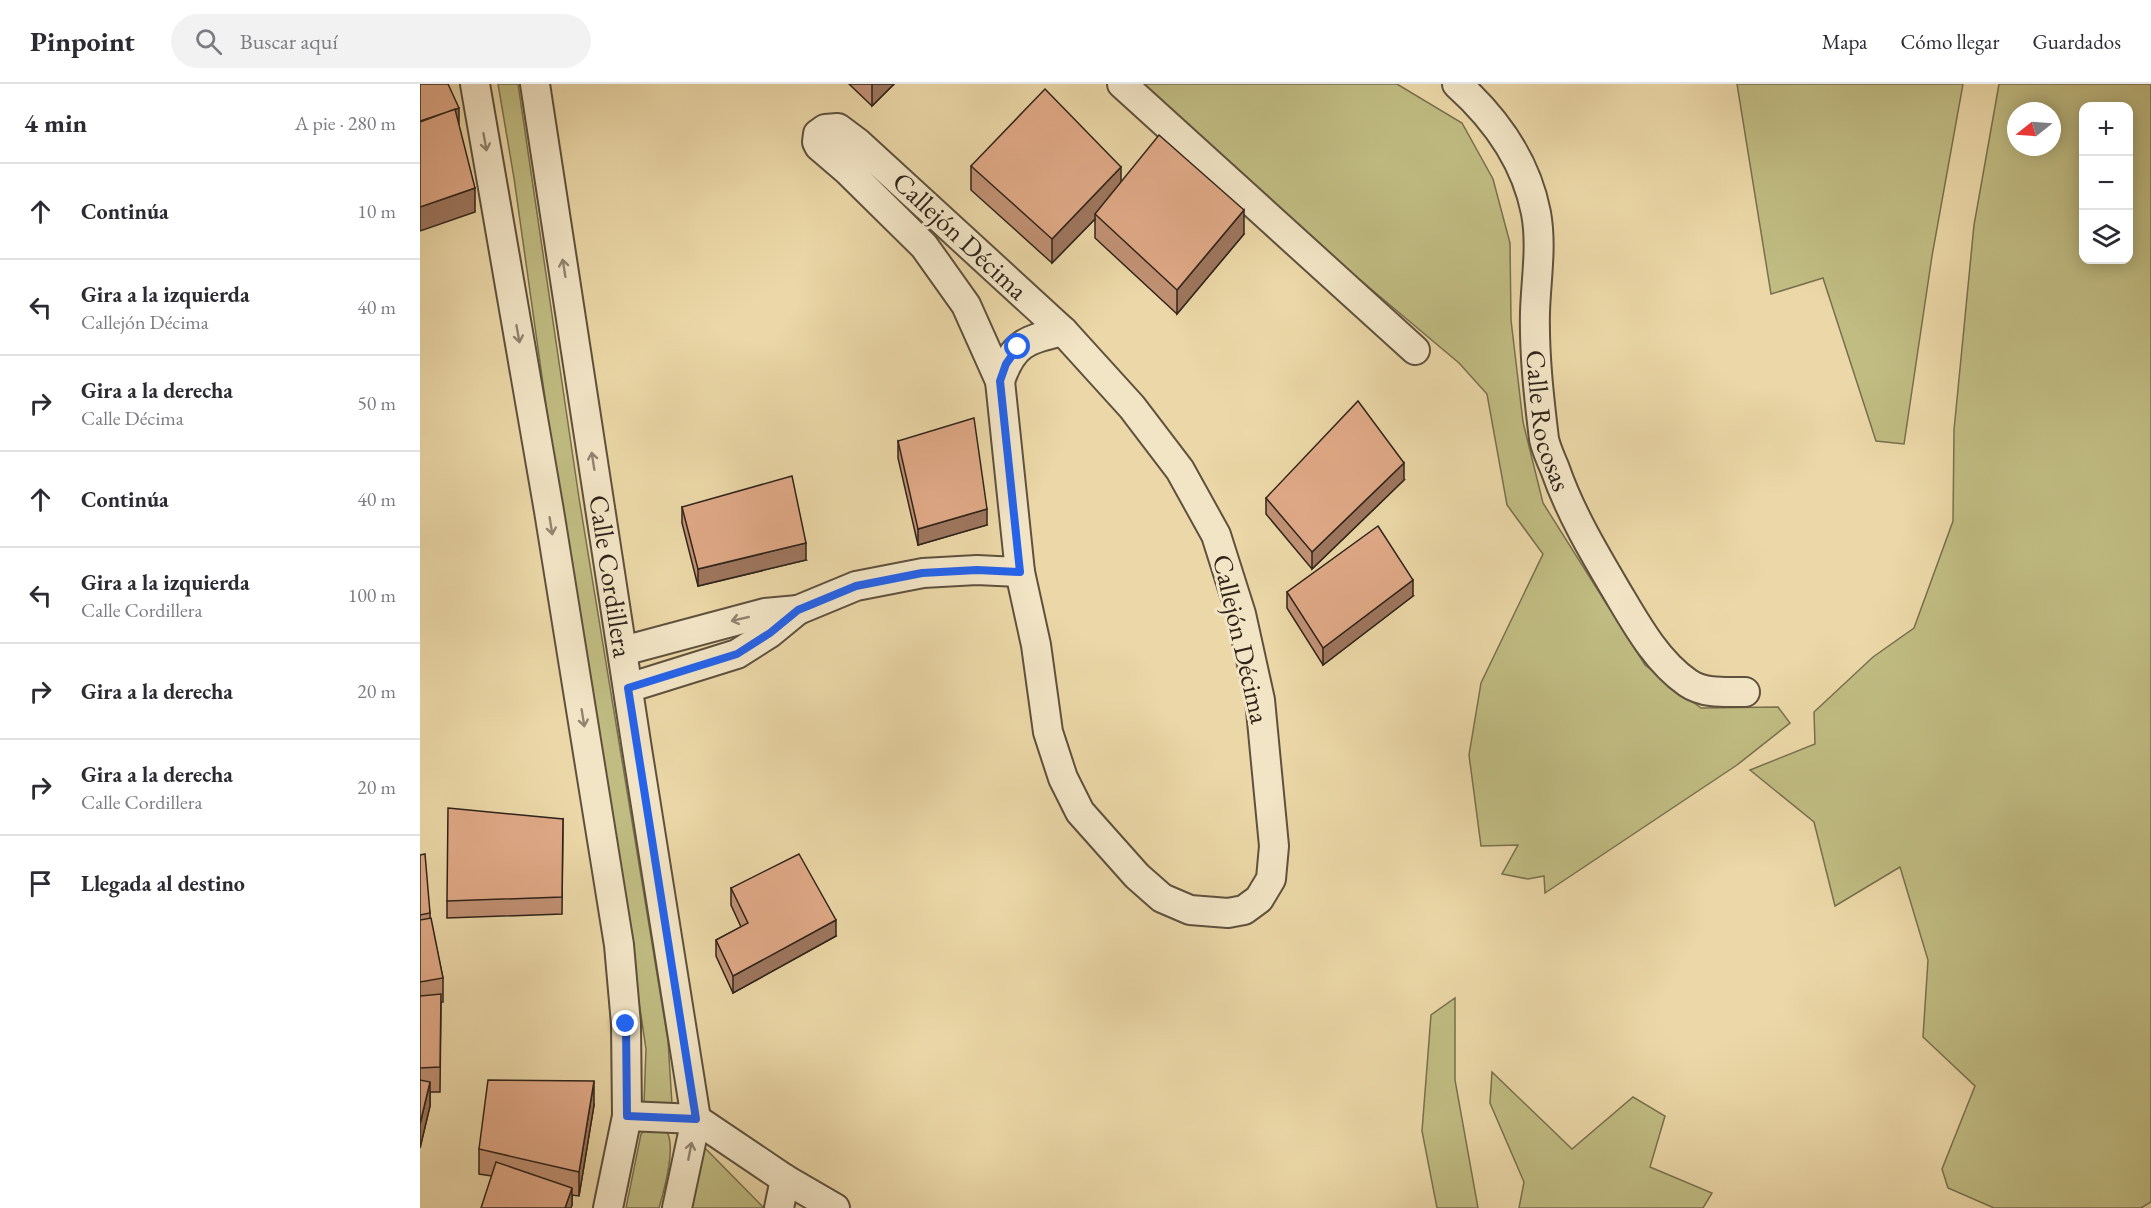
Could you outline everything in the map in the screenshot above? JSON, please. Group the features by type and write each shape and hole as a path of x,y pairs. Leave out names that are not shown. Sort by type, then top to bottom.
{"street":[{"name":"Calle Cordillera","path":"475,84 549,511 619,945 626,1024 627,1116 608,1208"},
{"name":"Calle Cordillera","path":"535,84 696,1119 677,1208"},
{"path":"1122,84 1415,350"},
{"name":"Calle Rocosas","path":"1457,84 1476,100 1506,138 1522,165 1536,212 1539,244 1535,314 1541,411 1545,442 1566,500 1590,547 1640,631 1666,663 1689,684 1714,692 1745,692"},
{"name":"Callejón Décima","path":"838,128 858,143 1063,332 1132,407 1180,470 1216,535 1241,614 1260,700 1274,846 1271,879 1259,899 1244,910 1228,913 1190,910 1162,898 1137,876 1080,812 1062,778 1048,732 1036,645 1020,572 1000,381 966,305 924,246 847,170 819,146 818,134 825,129 838,128"},
{"path":"1000,381 1006,364 1018,347 1038,337 1063,332"},
{"path":"623,651 756,615 798,610 856,586 922,573 977,570 1020,572"},
{"path":"628,688 737,654 770,633 798,610"},
{"path":"627,1116 696,1119 785,1179 836,1208"},
{"path":"779,1208 785,1179"}],"shaded area":[{"path":"498,84 518,84 579,498 668,1041 672,1104 644,1104 646,1049 590,676 554,462 514,178"},
{"path":"1143,84 1397,84 1462,123 1493,179 1510,243 1511,320 1523,422 1543,503 1645,665 1701,708 1778,707 1790,723 1737,765 1545,893 1544,876 1528,879 1502,874 1518,845 1481,846 1469,755 1481,683 1543,554 1507,505 1487,394 1459,363 1315,242"},
{"path":"1737,84 1963,84 1932,256 1904,444 1876,441 1823,278 1771,294"},
{"path":"1999,84 2151,84 2151,1202 2141,1208 1994,1208 1948,1188 1942,1169 1975,1086 1923,1037 1928,960 1900,867 1835,906 1814,822 1750,770 1815,744 1814,712 1873,657 1914,628 1953,521 1954,430 1974,225"},
{"path":"1455,998 1455,1080 1478,1208 1437,1208 1422,1131 1431,1015"},
{"path":"1492,1072 1572,1149 1633,1097 1665,1116 1650,1167 1712,1193 1703,1208 1519,1208 1524,1182 1490,1103"},
{"path":"646,1130 666,1130 669,1137 670,1157 664,1190 659,1208 626,1208 641,1134"},
{"path":"704,1147 764,1208 692,1208"}],"building":[{"path":"420,84 448,84 459,108 420,121"},
{"path":"1045,89 1121,167 1052,239 971,166"},
{"path":"455,109 475,188 420,207 420,122"},
{"path":"1159,135 1244,210 1177,290 1095,214"},
{"path":"1358,401 1404,463 1312,552 1266,498"},
{"path":"974,418 987,509 918,529 898,441"},
{"path":"792,476 806,543 698,569 682,507"},
{"path":"1378,526 1413,580 1323,648 1287,592"},
{"path":"448,808 563,819 562,897 447,901"},
{"path":"425,854 430,913 420,915 420,855"},
{"path":"799,854 836,920 733,976 716,940 748,923 731,888"},
{"path":"431,918 443,978 420,982 420,920"},
{"path":"441,994 440,1067 420,1068 420,996"},
{"path":"420,1080 430,1082 420,1124"},
{"path":"488,1080 594,1081 579,1172 479,1149"},
{"path":"496,1162 572,1188 565,1208 481,1208"}],"route":[{"path":"626,1024 627,1116 696,1119 628,688 737,654 770,633 798,610 856,586 922,573 977,570 1020,572 1000,381 1006,364 1018,347"}]}
